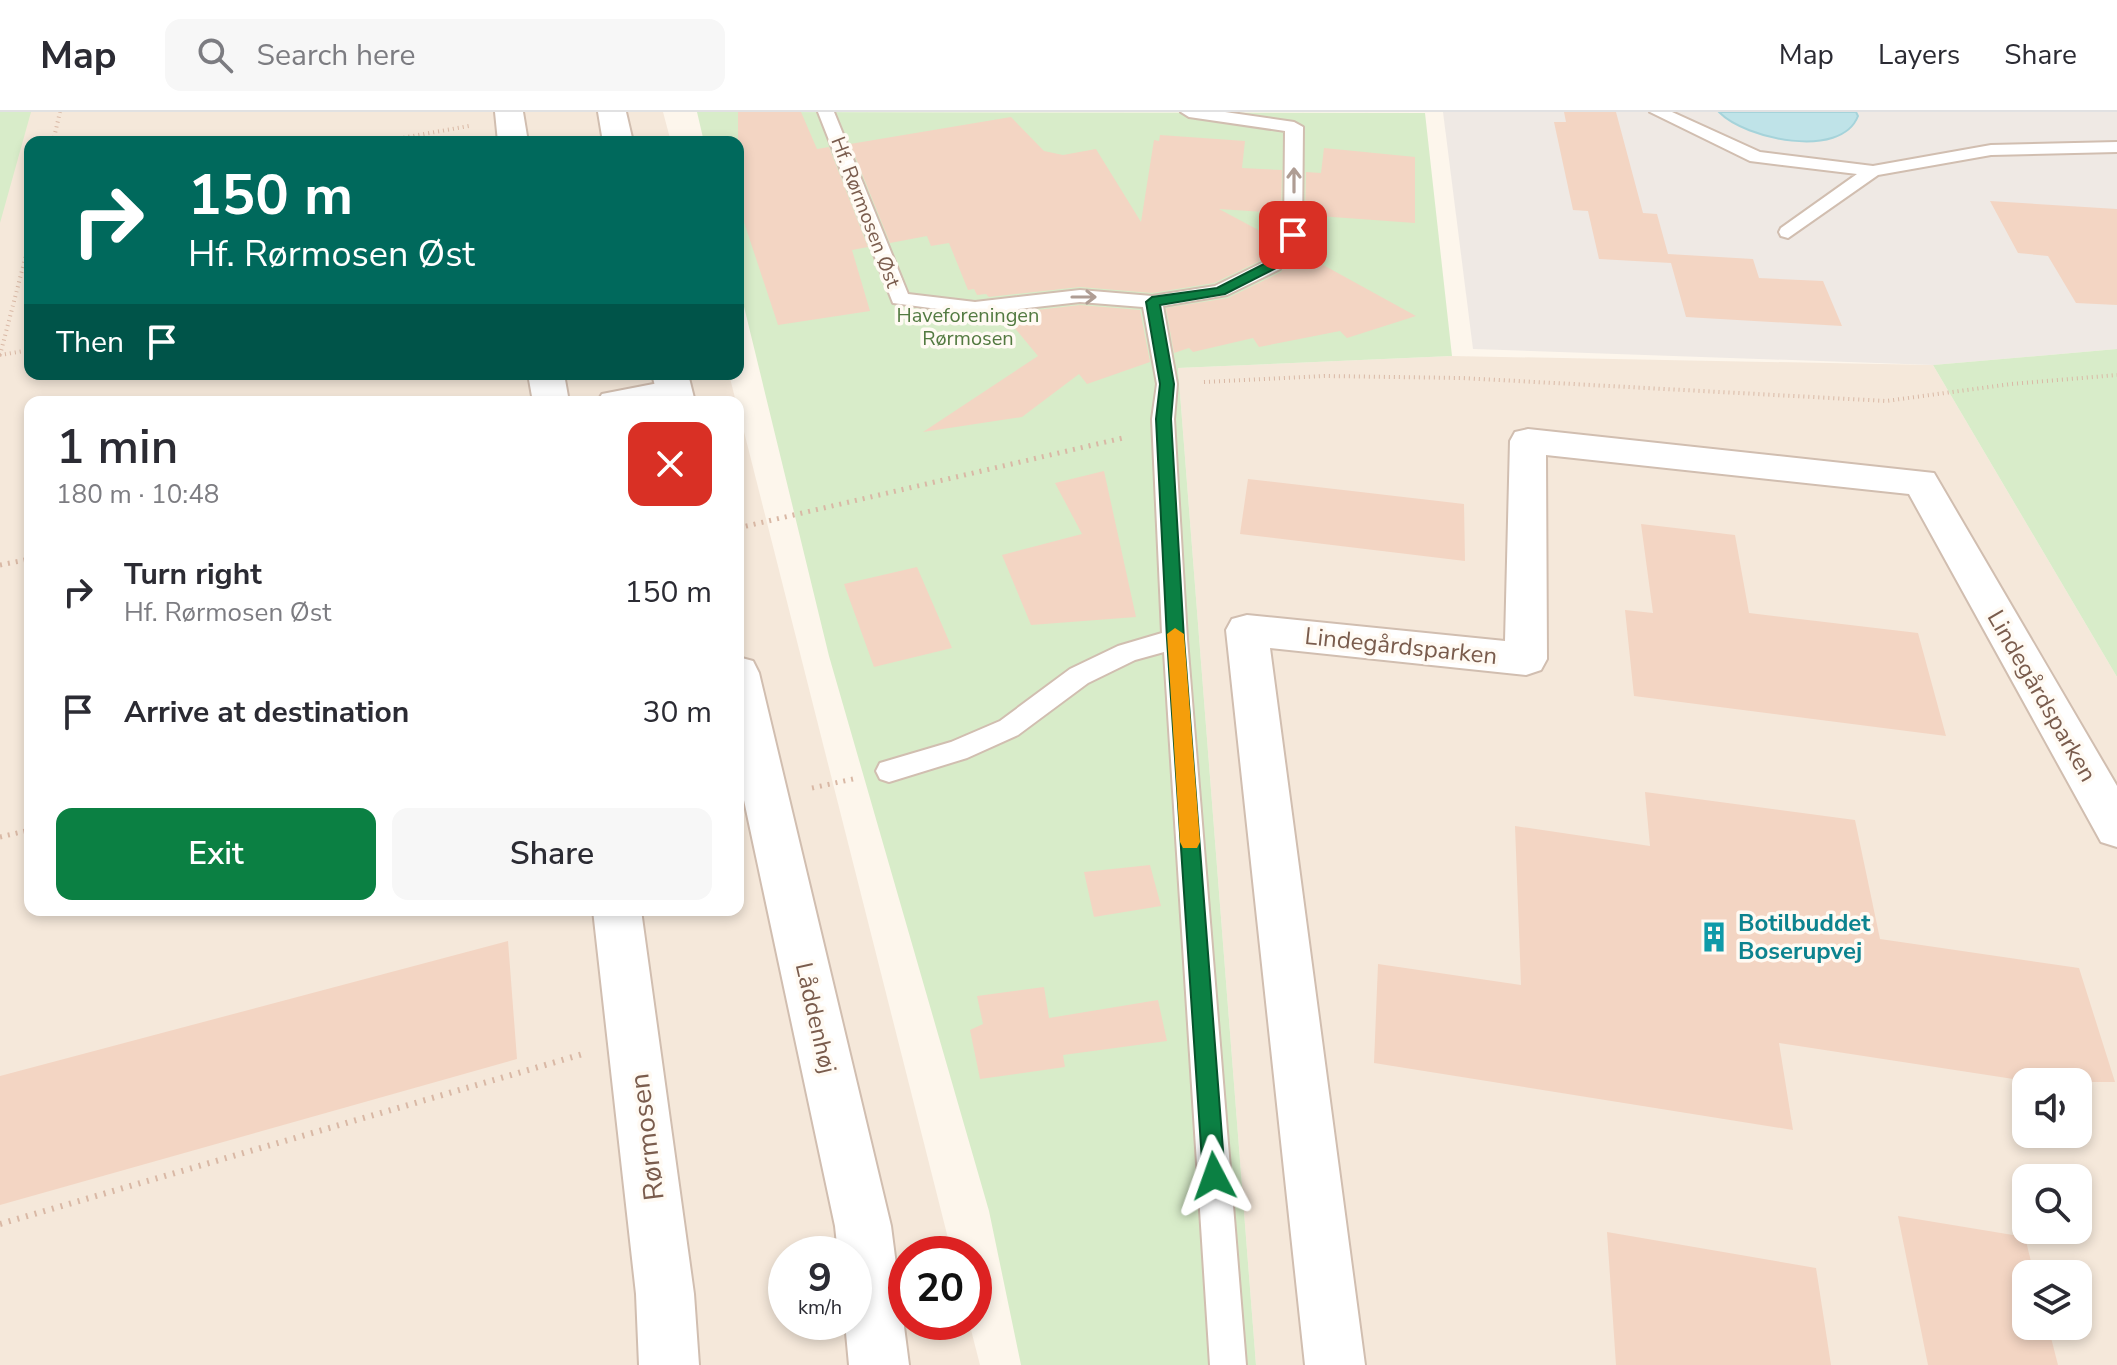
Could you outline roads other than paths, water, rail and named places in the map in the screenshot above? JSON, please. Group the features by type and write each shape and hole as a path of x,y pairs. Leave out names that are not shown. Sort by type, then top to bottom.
{"street":[{"path":"612,112 617,136"},
{"path":"642,396 674,389"},
{"name":"Lindegårdsparken","path":"1335,1365 1247,630 1526,659 1528,441 1921,482 2117,828"},
{"name":"Låddenhøj","path":"744,699 863,1226 879,1365"},
{"name":"Rørmosen","path":"618,916 665,1294 669,1365"}],"lane":[{"name":"Hf. Rørmosen Øst","path":"826,112 900,299 975,308 1080,296 1152,302 1220,291 1273,265 1293,235 1294,127 1189,112"},
{"path":"1658,112 1756,157 1873,171 1991,150 2117,147"},
{"path":"1788,232 1873,171"},
{"path":"1152,302 1167,384 1163,419 1175,639 1228,1365"},
{"path":"889,771 958,751 1009,728 1079,676 1127,653 1175,639"}],"water":[{"path":"1719,112 1856,112 1858,116 1848,130 1833,138 1792,141 1749,130"}],"place":[{"name":"Botilbuddet Boserupvej","path":"1714,937"}],"park label":[{"name":"Haveforeningen Rørmosen","path":"968,326"}]}
